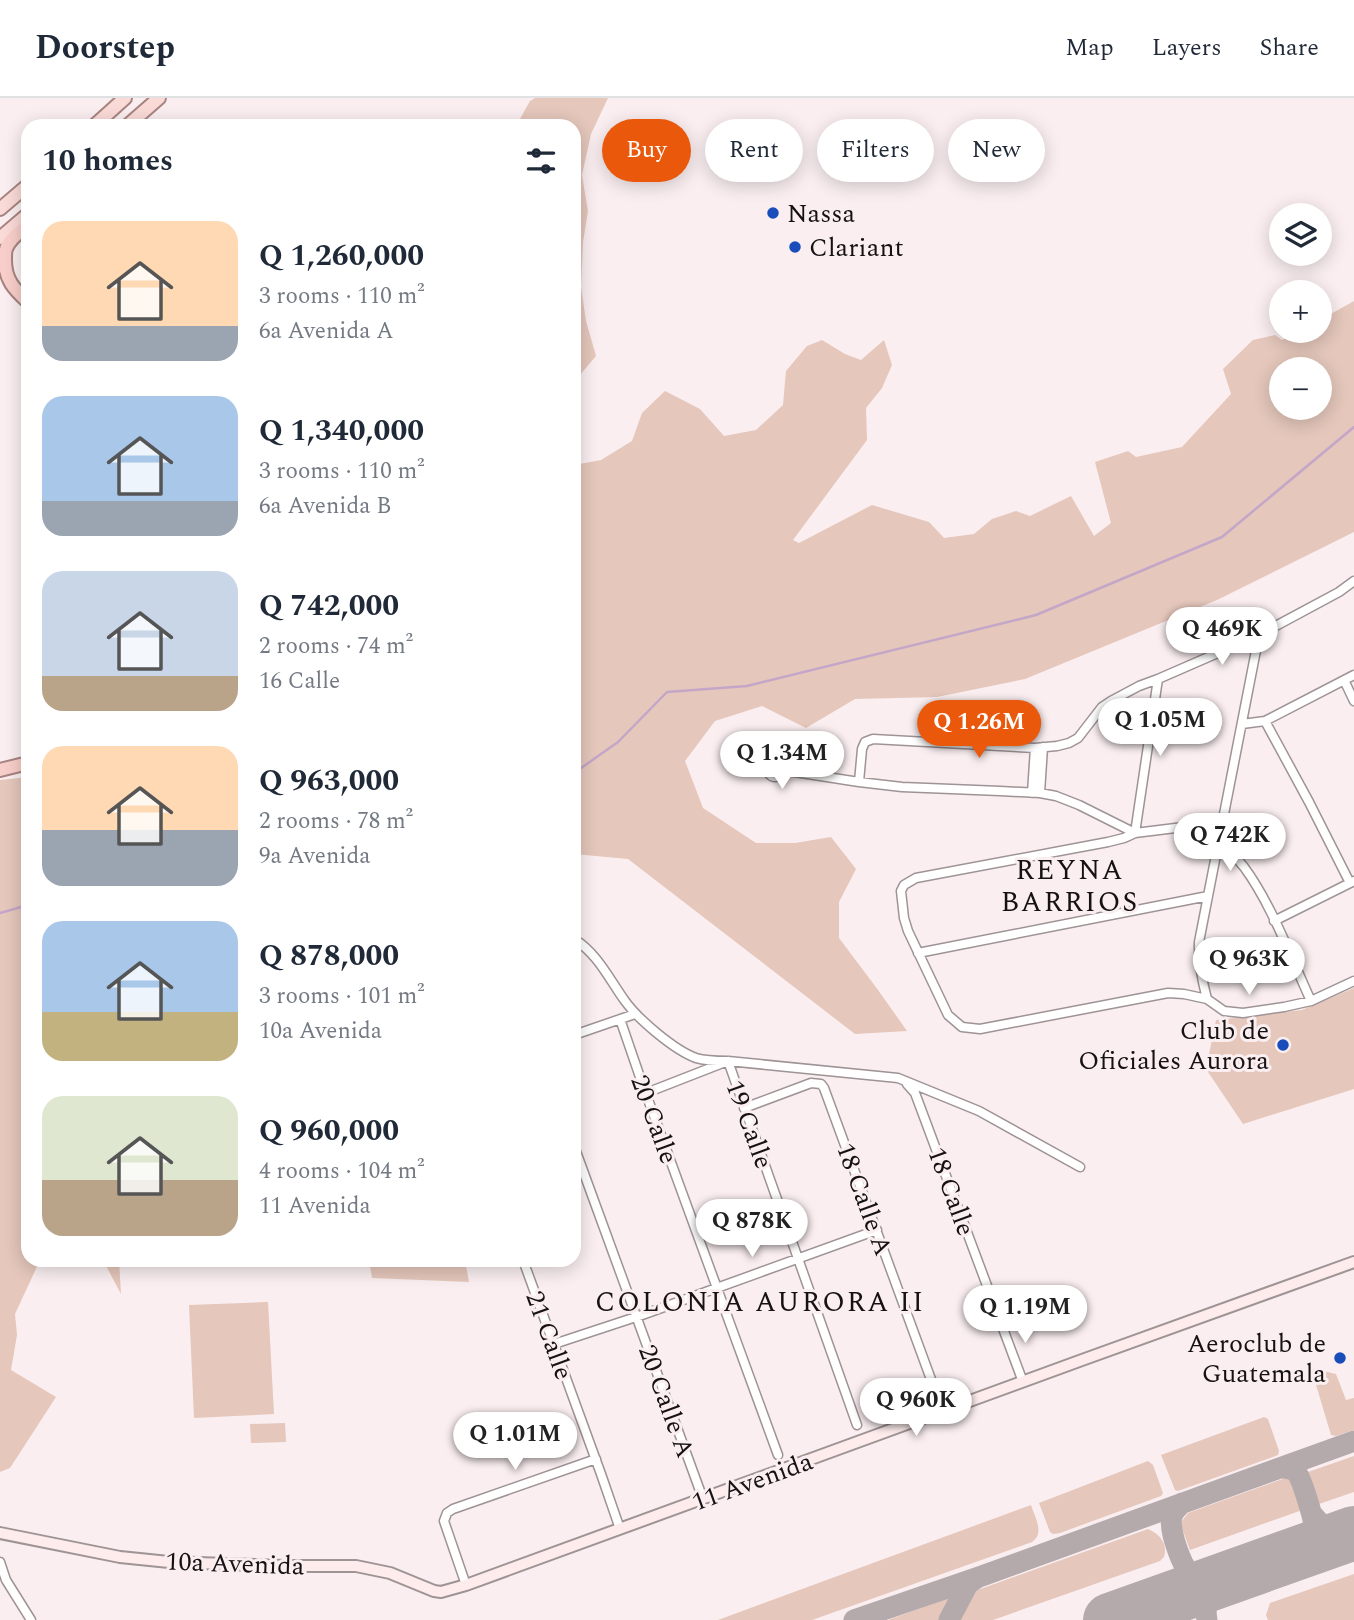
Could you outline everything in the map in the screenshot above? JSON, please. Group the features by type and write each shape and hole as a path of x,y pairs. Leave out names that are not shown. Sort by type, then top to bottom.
{"highway":[{"path":"21,232 6,250 5,265 7,277 21,295"},
{"path":"0,771 21,765"}],"main road":[{"path":"102,119 125,98"},
{"path":"135,119 159,98"},
{"path":"0,209 21,190"},
{"path":"0,238 21,220"},
{"name":"11 Avenida","path":"466,1585 1354,1262"},
{"name":"10a Avenida","path":"0,1533 120,1557 177,1562 356,1566 390,1573 434,1591 466,1585"}],"street":[{"path":"859,782 862,749 865,742 873,739 1039,748 1069,743 1078,738 1102,707 1139,686 1259,635 1339,592 1354,581"},
{"path":"1203,998 1199,942 1259,635"},
{"path":"1242,724 1265,720 1354,675"},
{"path":"1135,833 1158,679"},
{"path":"1344,680 1354,701"},
{"path":"1265,720 1352,882 1274,921"},
{"path":"1036,793 1039,748"},
{"path":"782,770 902,787 1056,796 1135,833"},
{"path":"1224,822 1135,833 1108,842 916,878 904,885 901,891 904,918 948,1015 962,1027 980,1029 1168,993 1203,998 1224,1011 1243,1013 1311,1001 1354,981"},
{"path":"1219,845 1243,866 1256,886 1311,1001"},
{"path":"918,953 1208,896"},
{"path":"581,947 603,967 635,1014 684,1052 708,1061 898,1078 979,1111 1080,1167"},
{"path":"581,1033 635,1014"},
{"name":"20 Calle","path":"620,1019 778,1455"},
{"path":"646,1093 728,1061"},
{"name":"19 Calle","path":"728,1061 857,1425"},
{"name":"18 Calle A","path":"744,1108 804,1085 816,1082 821,1084 827,1094 936,1393"},
{"name":"18 Calle","path":"906,1082 915,1093 1023,1382"},
{"name":"20 Calle A","path":"581,1165 703,1499"},
{"path":"554,1344 637,1317 877,1230"},
{"name":"21 Calle","path":"526,1267 620,1529"},
{"path":"466,1585 444,1521 447,1513 596,1459"},
{"path":"0,1562 6,1580 31,1620"}],"shaded area":[{"path":"535,98 608,98 591,134 582,175 588,211 583,242 581,287 581,119 520,119 530,101"},
{"path":"581,287 586,321 596,356 581,374"},
{"path":"1354,301 1354,532 1217,600 1025,679 937,697 855,699 806,728 762,706 715,721 685,761 703,808 756,843 795,843 831,837 856,869 839,902 839,938 907,1031 855,1034 628,859 581,855 581,464 601,460 632,441 642,413 665,391 700,409 724,436 756,430 783,405 786,371 807,346 822,340 861,360 884,340 892,365 882,388 866,408 867,440 793,540 799,543 872,505 929,522 944,538 974,534 992,519 1016,511 1030,516 1071,496 1094,536 1111,523 1095,462 1128,451 1136,457 1182,447 1231,394 1223,369 1253,340 1269,336 1269,343 1332,343 1332,313"},
{"path":"21,778 21,1267 37,1267 15,1314 17,1335 11,1370 56,1397 10,1468 0,1472 0,780"},
{"name":"Club de Oficiales Aurora","path":"1354,988 1354,1089 1243,1124 1206,1069 1216,1020 1302,1010"},
{"path":"107,1267 119,1267 121,1294"},
{"path":"370,1267 466,1267 469,1282 372,1278"},
{"path":"268,1302 274,1414 194,1418 189,1305"},
{"path":"1311,1368 1336,1374 1346,1400 1354,1398 1354,1430 1331,1435"},
{"path":"1264,1417 1268,1419 1278,1455 1175,1490 1161,1455"},
{"path":"285,1423 286,1442 251,1443 250,1424"},
{"path":"1354,1456 1354,1492 1316,1505 1305,1473"},
{"path":"1148,1461 1153,1465 1163,1493 1161,1496 1060,1533 1050,1532 1039,1503"},
{"path":"1288,1477 1295,1481 1305,1509 1190,1550 1182,1528 1182,1521 1188,1513"},
{"path":"1031,1505 1038,1530 1032,1542 812,1620 718,1620"},
{"path":"1148,1529 1164,1544 1164,1557 1160,1561 993,1620 958,1620 972,1592"},
{"path":"1354,1574 1354,1620 1268,1620 1266,1615 1270,1603"},
{"path":"951,1597 940,1620 888,1620"}],"waterway":[{"path":"581,768 618,742 667,692 747,686 1036,615 1222,537 1354,427"},
{"path":"0,913 21,907"}],"taxiway":[{"path":"854,1620 1354,1441"},
{"path":"1282,1468 1297,1473 1305,1491 1314,1527 1310,1539 1295,1554"},
{"path":"1182,1503 1172,1517 1172,1532 1191,1576 1198,1584 1205,1586"},
{"path":"1313,1515 1328,1529 1348,1535"},
{"path":"1177,1596 1185,1582 1184,1565"},
{"path":"949,1620 968,1584 977,1578"},
{"path":"1207,1620 1208,1599 1220,1581"}],"runway":[{"path":"1110,1620 1354,1533"}],"place":[{"name":"Nassa","path":"773,213"},
{"name":"Clariant","path":"795,247"},
{"name":"Club de Oficiales Aurora","path":"1283,1045"},
{"name":"Aeroclub de Guatemala","path":"1340,1358"}],"district":[{"name":"REYNA BARRIOS","path":"1070,885"},
{"name":"COLONIA AURORA II","path":"760,1301"}]}
